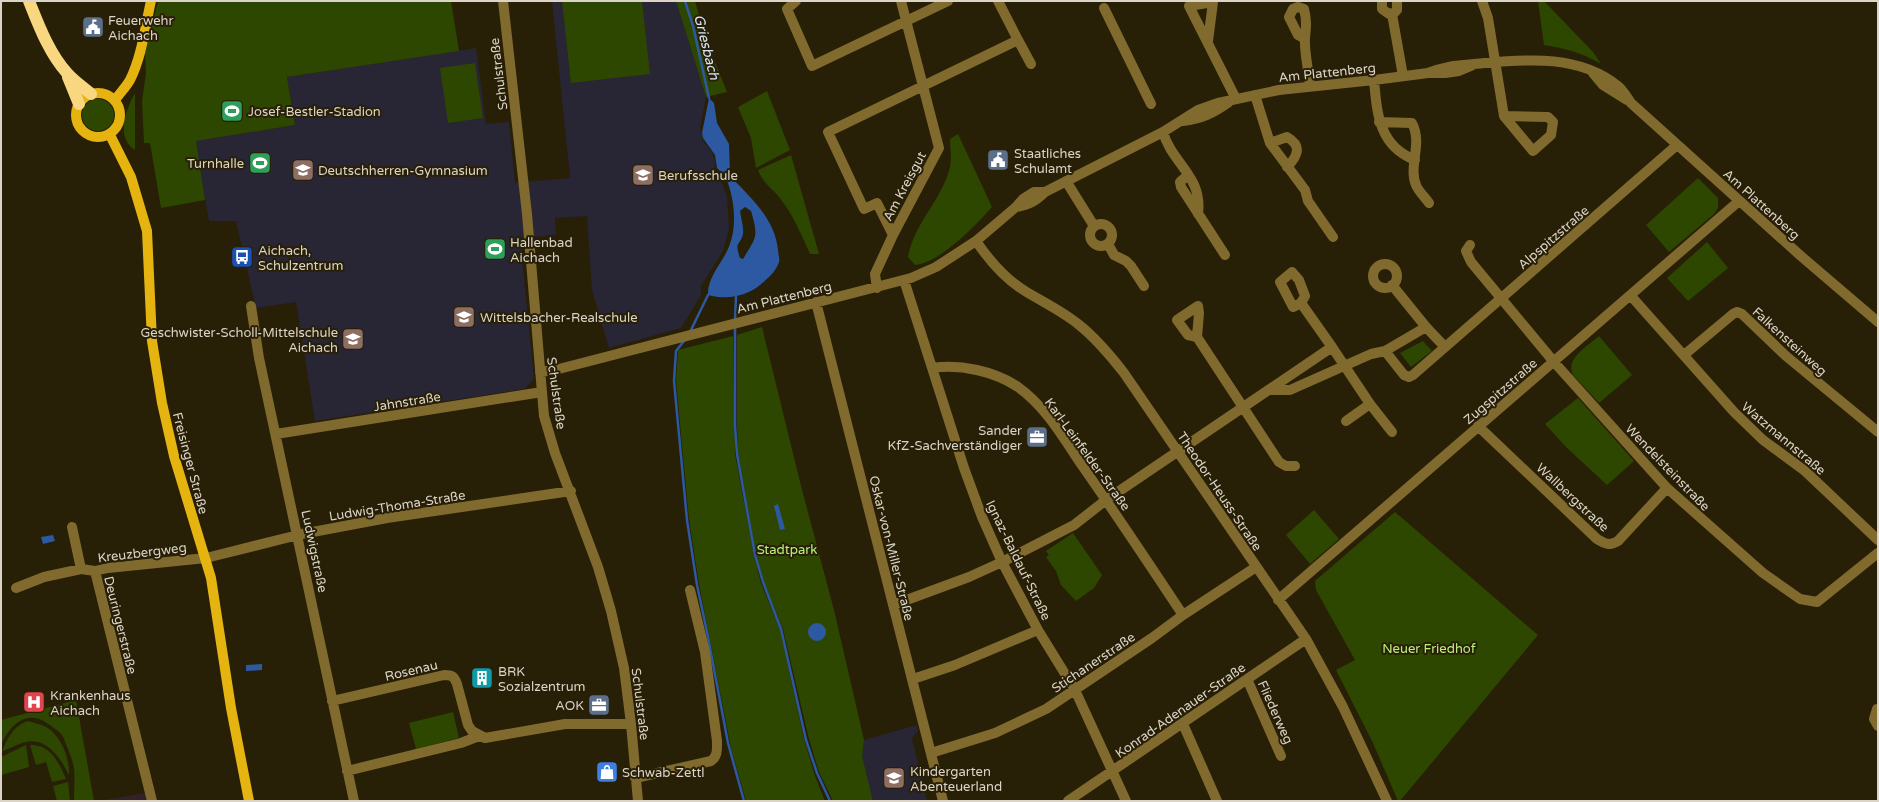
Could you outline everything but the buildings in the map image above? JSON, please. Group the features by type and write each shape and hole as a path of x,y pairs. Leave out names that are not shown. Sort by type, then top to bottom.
{"highway":[{"path":"29,1 46,41 67,74 79,104"},
{"path":"67,74 91,94"}],"main road":[{"path":"115,100 129,82 133,72 139,55 151,1"},
{"path":"104,93 115,100 120,109 121,118 116,129 110,135 102,138 94,137 82,131 76,118 79,104 91,94 104,93"},
{"name":"Freisinger Straße","path":"110,135 131,177 145,225 149,246 152,341 162,403 174,456 206,558 214,595 230,708 249,801"}],"street":[{"name":"Schulstraße","path":"503,1 527,214 544,416 597,564 611,611 624,668 638,801"},
{"path":"796,1 787,9 812,66 948,1"},
{"name":"Am Kreisgut","path":"877,288 875,274 893,235 939,148 901,1"},
{"path":"998,1 1031,64"},
{"path":"1382,1 1381,6 1383,11 1392,14"},
{"path":"1392,14 1398,10 1397,1"},
{"path":"1482,1 1488,18 1504,116 1533,151 1551,135 1552,122 1548,117 1504,116"},
{"path":"1104,8 1151,104"},
{"path":"1392,14 1403,76"},
{"path":"1305,39 1310,86"},
{"path":"893,235 877,203 864,209 828,132 1018,40"},
{"path":"1208,41 1233,100"},
{"name":"Am Plattenberg","path":"540,372 556,370 726,324 877,288 904,280 936,267 976,241 1016,207 1028,205 1037,200 1045,192 1163,132 1181,121 1198,120 1217,111 1233,100 1310,86 1459,71 1475,64 1541,59 1577,66 1592,72 1603,85 1631,103 1739,202 1878,322"},
{"path":"1374,80 1379,122 1389,141 1402,155 1415,160"},
{"path":"1255,95 1270,143 1305,190 1308,201 1334,237"},
{"path":"1379,122 1412,123 1415,129 1416,137 1417,153 1414,174 1416,186 1429,203"},
{"path":"1163,132 1166,141 1196,186 1200,200 1198,214 1225,255"},
{"path":"1270,143 1287,137 1293,141 1297,149 1296,158 1287,167"},
{"name":"Alpspitzstraße","path":"1385,351 1404,376 1409,377 1414,375 1444,346 1501,300 1677,145"},
{"path":"1066,181 1094,226"},
{"name":"Zugspitzstraße","path":"1278,600 1739,202"},
{"path":"1100,223 1110,228 1112,234 1108,244 1100,246 1093,243 1090,236 1094,226 1100,223"},
{"name":"Theodor-Heuss-Straße","path":"976,241 996,266 1012,281 1078,323 1104,348 1124,374 1306,639 1343,707 1387,801"},
{"path":"1108,244 1114,255 1126,261 1131,266 1144,286"},
{"name":"Wendelsteinstraße","path":"1470,245 1466,250 1471,262 1554,362 1667,488 1712,530 1762,572 1800,599 1817,602 1824,598 1878,553"},
{"name":"Ignaz-Baldauf-Straße","path":"904,280 972,493 1002,562 1038,630 1075,690 1126,801"},
{"path":"1392,285 1426,327 1444,346"},
{"name":"Watzmannstraße","path":"1631,296 1734,412 1763,440 1805,471 1878,540"},
{"name":"Oskar-von-Miller-Straße","path":"816,302 943,801"},
{"path":"1301,303 1370,404 1392,432"},
{"name":"Ludwigstraße","path":"251,306 276,434 354,801"},
{"name":"Falkensteinweg","path":"1684,355 1737,312 1742,314 1791,361 1878,432"},
{"path":"1269,390 1290,390 1344,365 1371,354 1385,351 1426,327"},
{"path":"1197,337 1279,462 1286,466 1295,466"},
{"path":"893,605 970,577 1074,525 1106,500 1332,347"},
{"name":"Karl-Leinfelder-Straße","path":"932,368 946,366 969,368 994,375 1018,387 1037,403 1106,500 1183,615"},
{"name":"Jahnstraße","path":"276,434 542,392"},
{"path":"1346,421 1370,404"},
{"name":"Wallbergstraße","path":"1478,426 1597,539 1605,544 1612,545 1618,541 1667,488"},
{"name":"Ludwig-Thoma-Straße","path":"206,558 298,535 387,518 571,491"},
{"name":"Kreuzbergweg","path":"72,527 81,569"},
{"name":"Kreuzbergweg","path":"16,588 44,577 81,569 95,571 108,568 206,558"},
{"name":"Stichanerstraße","path":"931,753 965,744 1021,722 1046,709 1152,638 1183,615 1256,568"},
{"name":"Deuringerstraße","path":"95,571 152,801"},
{"path":"635,778 711,761 717,753 717,741 705,652 690,590"},
{"path":"913,679 955,665 1038,630"},
{"name":"Konrad-Adenauer-Straße","path":"1068,801 1078,798 1113,771 1306,639"},
{"name":"Rosenau","path":"332,701 444,675 451,675 455,678 458,684 468,724 479,736"},
{"name":"Fliederweg","path":"1247,679 1281,756"},
{"path":"1877,709 1874,719 1878,726"},
{"path":"347,771 461,743 479,736 485,738 493,737 566,724 631,724"},
{"path":"1183,724 1216,801"}],"shaded area":[{"path":"552,1 676,1 706,97 700,128 703,141 712,152 715,162 714,172 722,184 727,196 729,229 723,251 701,286 701,295 681,328 609,348 592,290 587,216 555,218 556,235 520,238 534,379 524,389 315,421 296,302 256,308 236,221 209,221 195,141 295,125 287,77 476,48 486,124 509,122 515,183 570,178"},
{"name":"Kindergarten Abenteuerland","path":"917,725 918,731 912,738 927,801 873,801 862,756 864,740"},
{"path":"146,793 148,801 96,801"}],"green space":[{"name":"Josef-Bestler-Stadion","path":"158,1 451,1 459,51 287,77 295,125 196,141 205,200 161,208 150,143 144,143 142,101 146,73 145,53"},
{"path":"562,1 642,1 650,74 571,83"},
{"path":"676,1 695,1 705,37 727,92 706,97"},
{"path":"1538,1 1544,1 1593,52 1601,64 1573,52 1544,45"},
{"path":"475,63 483,118 448,123 440,68"},
{"path":"767,91 790,150 756,168 751,138 738,107"},
{"path":"135,93 135,150 129,145 125,138 124,123 128,107"},
{"path":"95,99 101,99 110,103 114,115 110,127 101,131 95,131 86,127 82,118 82,112 86,103"},
{"path":"958,134 992,207 967,233 946,251 925,263 915,265 908,257 911,245 916,233 946,179 951,164 950,139"},
{"path":"791,155 819,254 810,254 788,210 779,197 764,181 758,170"},
{"path":"1698,178 1718,198 1718,208 1714,214 1669,252 1646,225"},
{"path":"1707,242 1728,268 1688,301 1667,278"},
{"name":"Stadtpark","path":"762,327 801,486 834,610 864,740 862,756 873,801 833,801 819,772 809,739 783,629 764,582 756,555 738,453 737,335"},
{"path":"733,336 735,454 754,556 761,583 780,629 804,739 815,776 825,801 746,801 731,748 699,584 689,519 676,381 678,350"},
{"path":"1599,336 1632,375 1599,403 1573,375 1571,369 1572,363 1579,353"},
{"path":"1423,341 1432,351 1411,367 1400,353"},
{"path":"1578,398 1634,461 1607,485 1566,447 1545,424"},
{"path":"1314,510 1339,539 1310,564 1286,535"},
{"name":"Neuer Friedhof","path":"1395,512 1538,635 1400,801 1398,801 1373,743 1336,670 1355,660 1316,590 1315,581"},
{"path":"1073,533 1102,575 1094,588 1076,601 1061,585 1056,571 1046,557 1049,555 1046,551"},
{"path":"76,700 94,801 74,801 74,768 70,754 62,735 43,721 35,718 22,720 10,730 1,745 1,720"},
{"path":"453,712 459,738 416,749 409,723"},
{"path":"28,721 46,727 60,741 64,748 68,762 69,775 61,761 51,749 38,742 30,741 22,743 2,751 15,729"},
{"path":"26,745 29,767 1,775 1,757"},
{"path":"30,745 37,745 53,755 66,779 52,782 46,762 36,765"},
{"path":"68,782 70,801 57,801 53,786"}],"water":[{"path":"709,98 714,103 717,123 729,144 730,174 725,176 717,168 715,155 703,138 702,133"},
{"path":"731,177 754,201 767,219 776,239 779,261 778,266 771,275 754,289 742,295 722,297 708,295 708,289 714,272 727,251 733,233 734,214 732,196 726,178","holes":["745,207 751,211 755,227 755,237 743,259 740,258 738,249 738,244 743,234 740,211"]},
{"path":"778,504 785,529 780,530 774,506"},
{"path":"53,535 55,541 43,544 41,537"},
{"path":"817,623 823,626 826,632 823,638 817,641 811,638 808,632 811,626"},
{"path":"262,664 262,670 246,671 246,665"}],"waterway":[{"name":"Griesbach","path":"685,1 693,26 709,98"},
{"path":"690,332 708,295"},
{"path":"735,320 736,297"},
{"path":"735,325 735,426 737,454 755,555 763,582 781,629 806,740 817,773 830,801"},
{"path":"684,341 676,351 674,381 687,520 697,585 728,743 744,801"}],"place":[{"name":"Feuerwehr Aichach","path":"93,27"},
{"name":"Josef-Bestler-Stadion","path":"232,111"},
{"name":"Staatliches Schulamt","path":"998,160"},
{"name":"Turnhalle","path":"260,163"},
{"name":"Deutschherren-Gymnasium","path":"303,170"},
{"name":"Berufsschule","path":"643,175"},
{"name":"Hallenbad Aichach","path":"495,249"},
{"name":"Aichach, Schulzentrum","path":"242,257"},
{"name":"Wittelsbacher-Realschule","path":"464,317"},
{"name":"Geschwister-Scholl-Mittelschule Aichach","path":"353,339"},
{"name":"Sander KfZ-Sachverständiger","path":"1037,437"},
{"name":"BRK Sozialzentrum","path":"482,678"},
{"name":"Krankenhaus Aichach","path":"34,702"},
{"name":"AOK","path":"599,705"},
{"name":"Schwab-Zettl","path":"607,772"},
{"name":"Kindergarten Abenteuerland","path":"894,778"}]}
